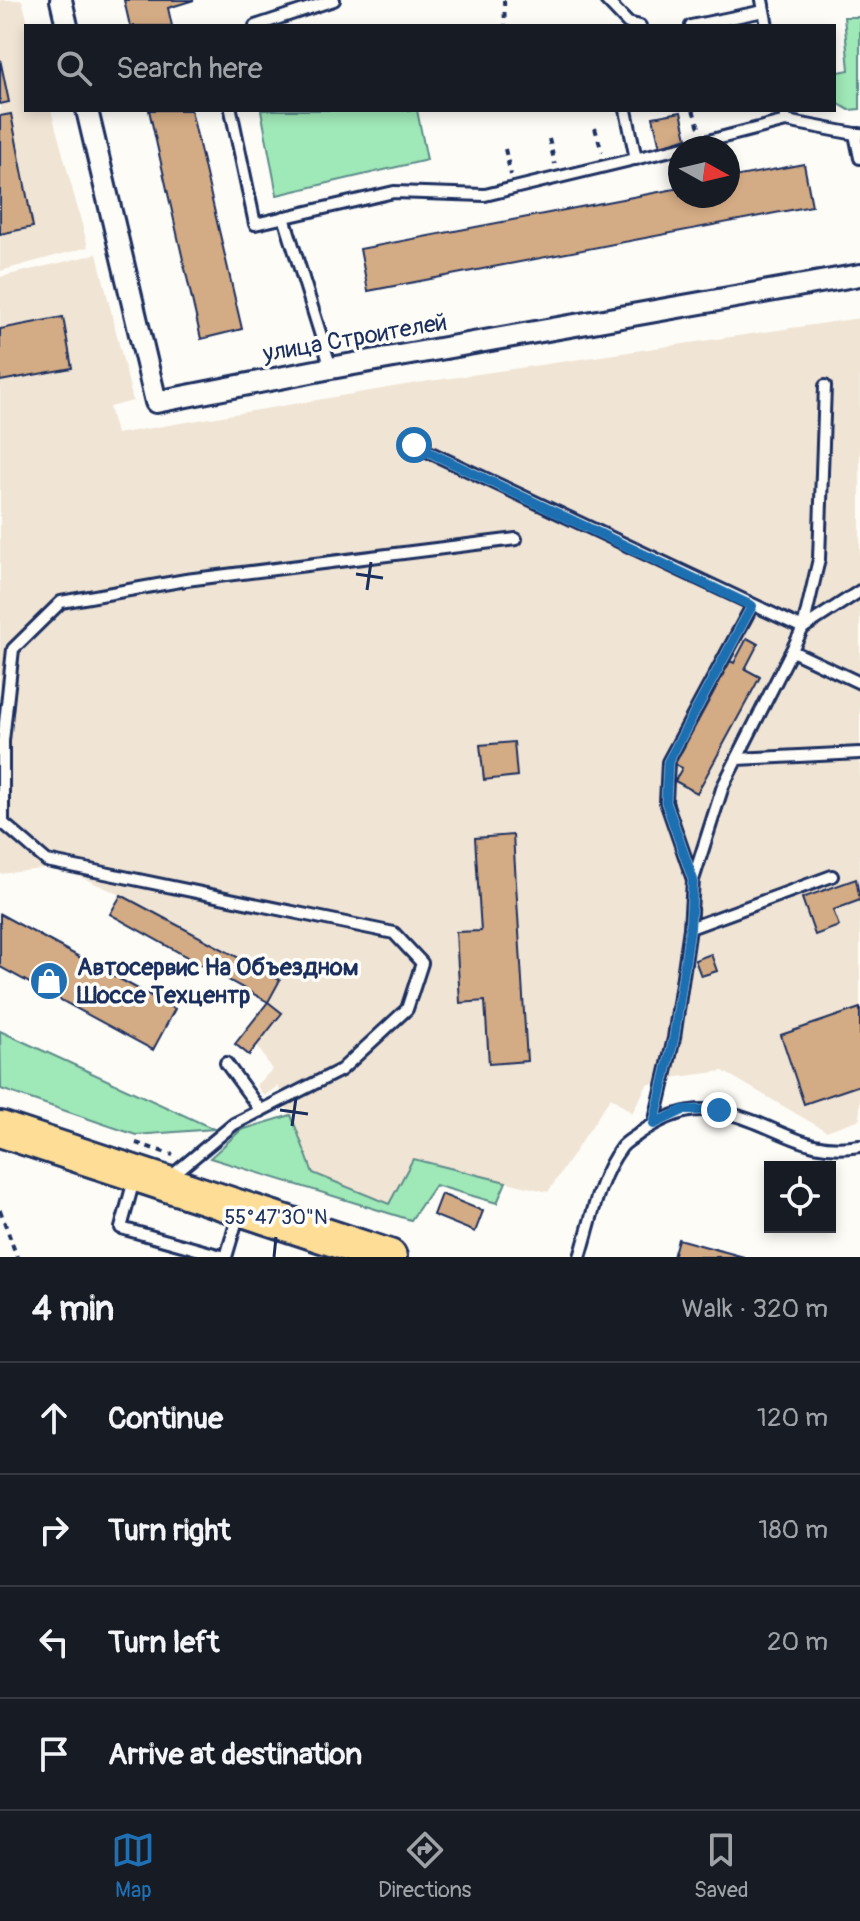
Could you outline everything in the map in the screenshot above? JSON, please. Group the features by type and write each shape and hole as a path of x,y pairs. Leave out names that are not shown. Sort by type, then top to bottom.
{"main road":[{"path":"4,1132 389,1257"}],"street":[{"path":"61,0 67,24"},
{"name":"улица Строителей","path":"87,112 156,402 860,275"}],"lane":[{"path":"261,24 334,0"},
{"path":"606,0 618,20"},
{"path":"698,24 763,6"},
{"path":"231,112 255,224 394,192 485,195 668,151"},
{"path":"626,112 636,159"},
{"path":"720,136 785,116 858,134 860,158"},
{"path":"284,217 331,368"},
{"path":"654,1124 674,1038 690,928 693,880 723,786 803,628 819,559 825,386"},
{"path":"414,445 803,628"},
{"path":"240,1208 226,1257 121,1228 149,1179 234,1124 341,1070 407,1009 422,963 394,933 47,861 3,823 3,741 13,649 61,602 186,580 516,539"},
{"path":"803,628 860,591"},
{"path":"693,880 666,802 668,762 752,606"},
{"path":"792,651 860,683"},
{"path":"737,759 860,753"},
{"path":"690,928 832,876"},
{"path":"226,1063 261,1111"},
{"path":"580,1257 602,1184 621,1147 654,1124 683,1110 719,1110 811,1147 838,1149 860,1146"}],"path":[{"path":"504,0 505,24"},
{"path":"595,128 605,166"},
{"path":"549,139 558,177"},
{"path":"505,149 513,188"},
{"path":"0,1210 17,1257"}],"shaded area":[{"path":"0,0 22,0 28,24 24,24 24,112 52,112 88,247 0,271"},
{"path":"97,254 133,401 109,407 116,434 417,383 860,318 860,1119 826,1131 723,1071 678,1077 647,1085 632,1113 611,1097 548,1192 413,1159 389,1204 312,1173 278,1086 264,1096 256,1085 272,1070 257,1045 282,1014 268,1002 279,980 121,895 58,867 0,874 0,277"}],"green space":[{"path":"844,17 860,17 860,109 849,110 836,102 836,73 849,70"},
{"path":"261,112 417,112 427,160 277,195"},
{"path":"0,1031 214,1129 136,1135 1,1089"},
{"path":"291,1115 313,1173 389,1204 413,1159 506,1182 497,1203 435,1185 411,1220 210,1158 241,1130"}],"building":[{"path":"124,0 194,0 168,8 172,24 130,24"},
{"path":"0,59 9,102 0,104"},
{"path":"149,112 191,112 242,329 201,339"},
{"path":"681,112 687,136 668,136 668,144 660,147 653,117"},
{"path":"11,114 33,227 0,234 0,116"},
{"path":"804,164 812,206 368,291 360,249 668,190 668,208 740,208 740,176"},
{"path":"63,317 72,368 0,381 0,329"},
{"path":"747,638 758,644 745,669 760,677 697,793 675,781 682,768 673,763 728,660 734,663"},
{"path":"514,742 517,776 484,780 480,745"},
{"path":"513,835 527,1061 489,1064 485,1001 460,1003 456,932 481,931 475,838"},
{"path":"856,879 860,900 833,910 839,926 815,935 802,898"},
{"path":"121,895 280,980 268,1002 110,914"},
{"path":"0,914 175,1009 153,1050 0,967"},
{"path":"711,954 717,971 701,976 695,960"},
{"path":"268,1002 282,1013 249,1055 235,1044"},
{"path":"860,1008 860,1085 804,1104 781,1035"},
{"path":"441,1194 483,1211 475,1232 433,1215"},
{"path":"678,1239 744,1257 673,1257"}],"place":[{"name":"Автосервис На Объездном Шоссе Техцентр","path":"49,981"}],"route":[{"path":"414,445 752,606 668,762 666,802 693,880 690,928 674,1038 654,1124 683,1110 719,1110"}]}
